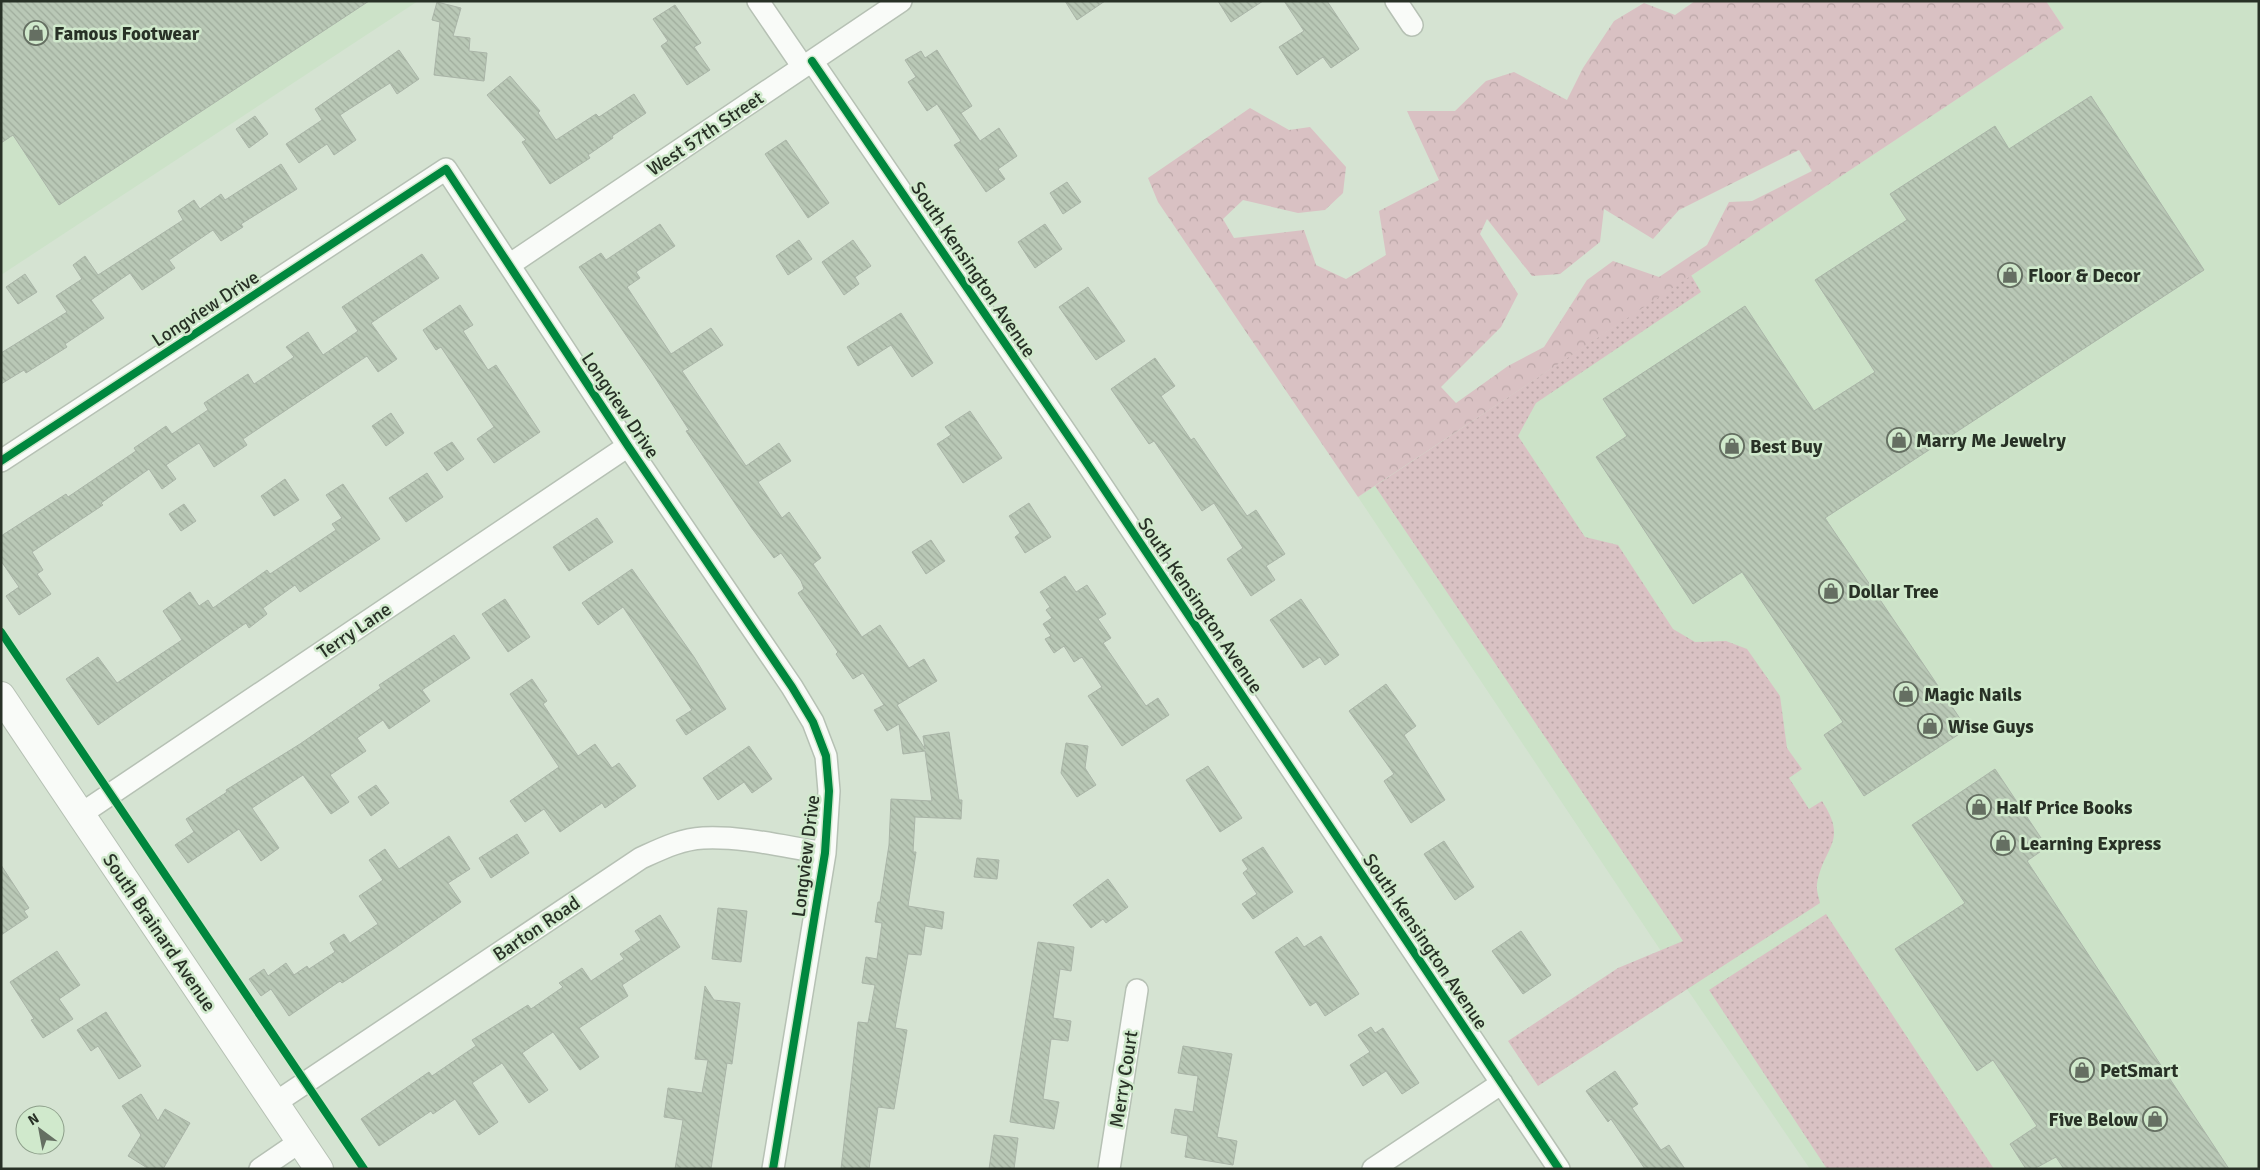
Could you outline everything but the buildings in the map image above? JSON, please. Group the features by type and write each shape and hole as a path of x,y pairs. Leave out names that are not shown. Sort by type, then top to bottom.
{"street":[{"name":"South Kensington Avenue","path":"758,1 807,64 1084,459 1559,1169"},
{"name":"West 57th Street","path":"509,265 901,1"},
{"path":"1396,1 1412,25"},
{"name":"Longview Drive","path":"1,461 446,170 628,446 786,679 813,722 826,756 829,782 825,853 773,1169"},
{"name":"Terry Lane","path":"81,814 628,446"},
{"name":"South Brainard Avenue","path":"1,696 319,1169"},
{"name":"Barton Road","path":"275,1103 641,858 655,851 670,845 701,838 731,838 825,853"},
{"name":"Merry Court","path":"1109,1169 1137,990"},
{"path":"1373,1169 1502,1083"},
{"path":"260,1169 301,1142"}],"shaded area":[{"path":"1,1 418,1 1,275"},
{"path":"2046,1 2259,1 2259,1169 1810,1169 1661,951 1358,497 2064,28"}],"green space":[{"path":"1695,1 2046,1 2064,28 1358,497 1158,202 1148,178 1250,108 1289,130 1310,127 1346,167 1343,193 1325,210 1298,213 1243,200 1223,219 1234,238 1304,230 1316,265 1346,279 1386,255 1379,211 1439,180 1407,111 1455,111 1486,81 1514,72 1567,100 1583,68 1614,21 1644,3 1675,15","holes":["1799,150 1812,171 1752,201 1729,202 1707,245 1659,277 1613,261 1587,280 1544,347 1508,366 1456,403 1441,387 1501,327 1518,294 1480,234 1487,219 1532,276 1560,274 1600,242 1604,209 1653,239 1679,210"]},
{"path":"1691,275 1701,292 1536,403 1518,436 1585,537 1618,545 1673,629 1695,642 1726,641 1747,649 1780,696 1787,748 1802,769 1789,778 1809,809 1822,801 1830,815 1834,836 1820,871 1817,884 1820,903 1538,1086 1508,1041 1618,968 1683,941 1375,486"},
{"path":"1826,914 1994,1169 1827,1169 1709,990"}],"cycle path":[{"path":"812,61 1084,459 1559,1169"},
{"path":"1,461 446,169 628,446 792,687 813,722 826,756 829,791 825,853 773,1169"},
{"path":"1,632 364,1169"}],"place":[{"name":"Famous Footwear","path":"36,33"},
{"name":"Floor & Decor","path":"2010,275"},
{"name":"Marry Me Jewelry","path":"1899,440"},
{"name":"Best Buy","path":"1732,446"},
{"name":"Dollar Tree","path":"1831,591"},
{"name":"Magic Nails","path":"1906,694"},
{"name":"Wise Guys","path":"1930,726"},
{"name":"Half Price Books","path":"1979,807"},
{"name":"Learning Express","path":"2003,843"},
{"name":"PetSmart","path":"2082,1070"},
{"name":"Five Below","path":"2155,1119"}]}
